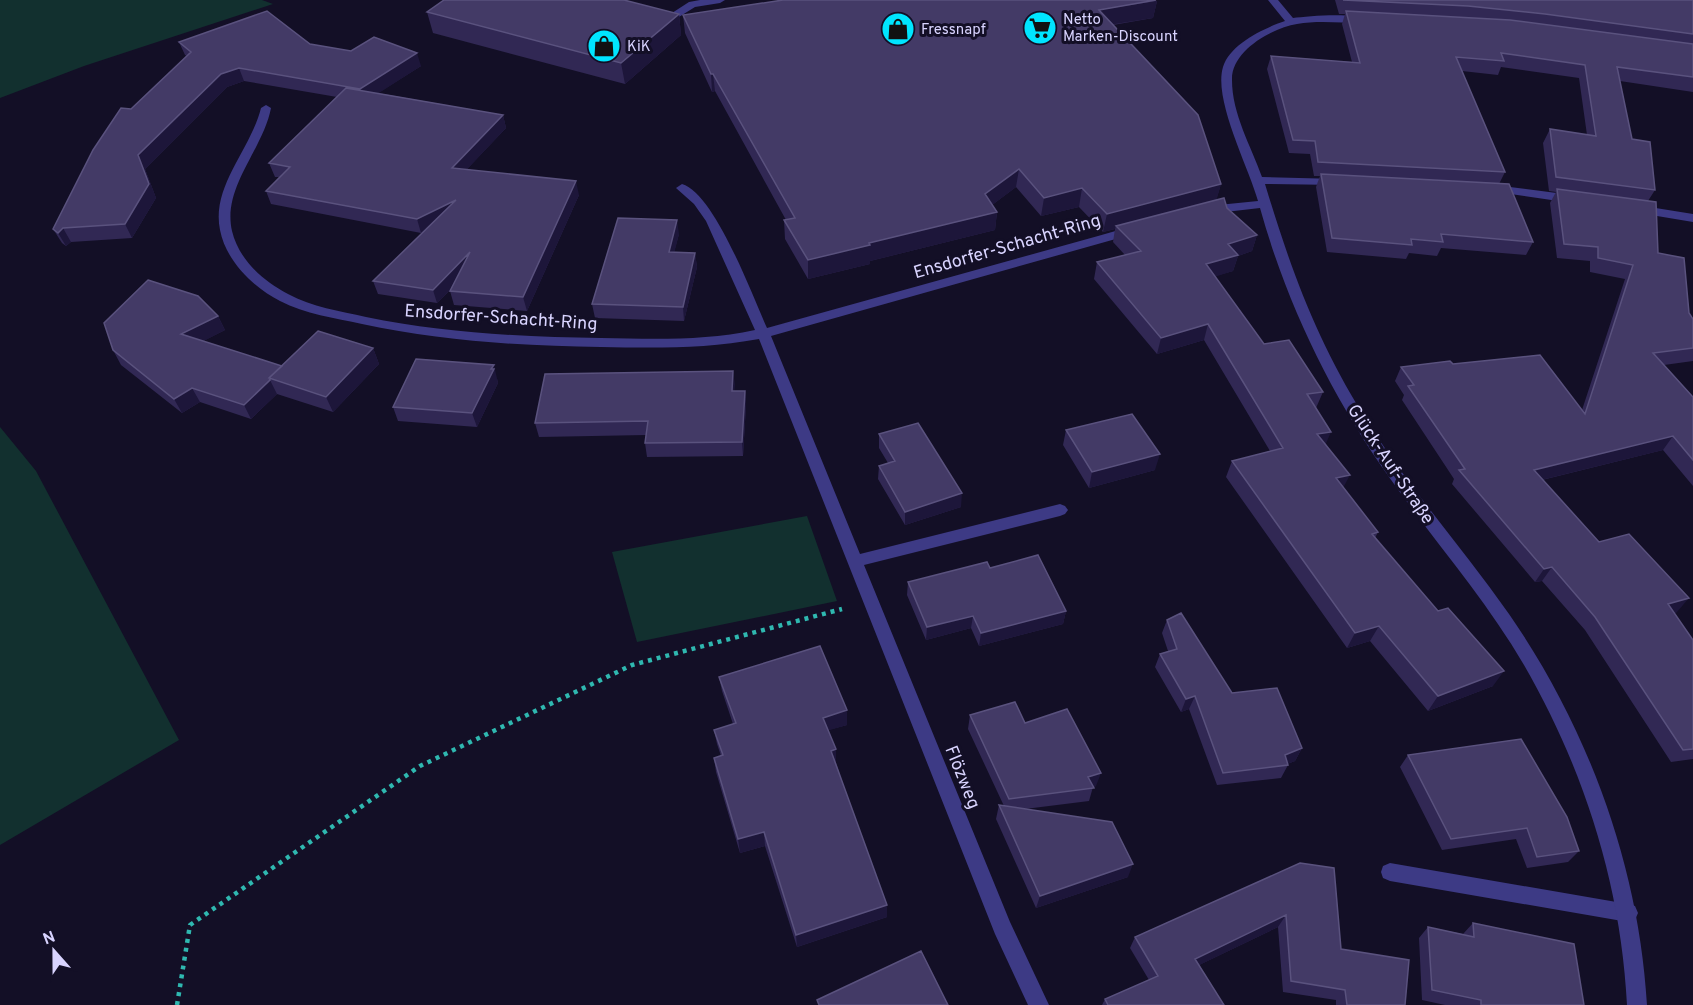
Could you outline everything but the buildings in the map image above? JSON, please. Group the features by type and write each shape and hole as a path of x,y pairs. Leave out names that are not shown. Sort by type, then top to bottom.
{"street":[{"path":"653,12 674,17 694,2 720,0"},
{"path":"1273,0 1290,22 1378,20"},
{"name":"Glück-Auf-Straße","path":"1290,22 1253,40 1234,56 1228,67 1227,85 1278,251 1326,364 1361,424 1401,484 1504,620 1542,680 1583,771 1610,845 1628,913 1637,985 1637,1005"},
{"name":"Ensdorfer-Schacht-Ring","path":"266,108 261,133 233,183 225,207 225,229 234,252 249,273 277,294 318,310 376,324 454,335 570,342 669,344 718,342 763,333 1145,226"},
{"path":"1257,180 1351,182"},
{"path":"1479,187 1583,200"},
{"path":"682,188 698,201 712,221 763,333"},
{"path":"1191,214 1223,207 1264,204"},
{"path":"1626,207 1693,218"},
{"name":"Flözweg","path":"763,333 1002,927 1040,1005"},
{"path":"855,561 1060,510"},
{"path":"1390,873 1628,913"}],"path":[{"path":"177,1005 190,925 420,766 632,666 872,601"}],"green space":[{"path":"0,0 262,0 273,4 84,66 0,98"},
{"path":"0,427 36,471 179,740 0,845"},
{"path":"807,516 837,601 637,642 612,552"}],"place":[{"name":"Netto Marken-Discount","path":"1040,28"},
{"name":"Fressnapf","path":"898,29"},
{"name":"KiK","path":"604,46"}]}
